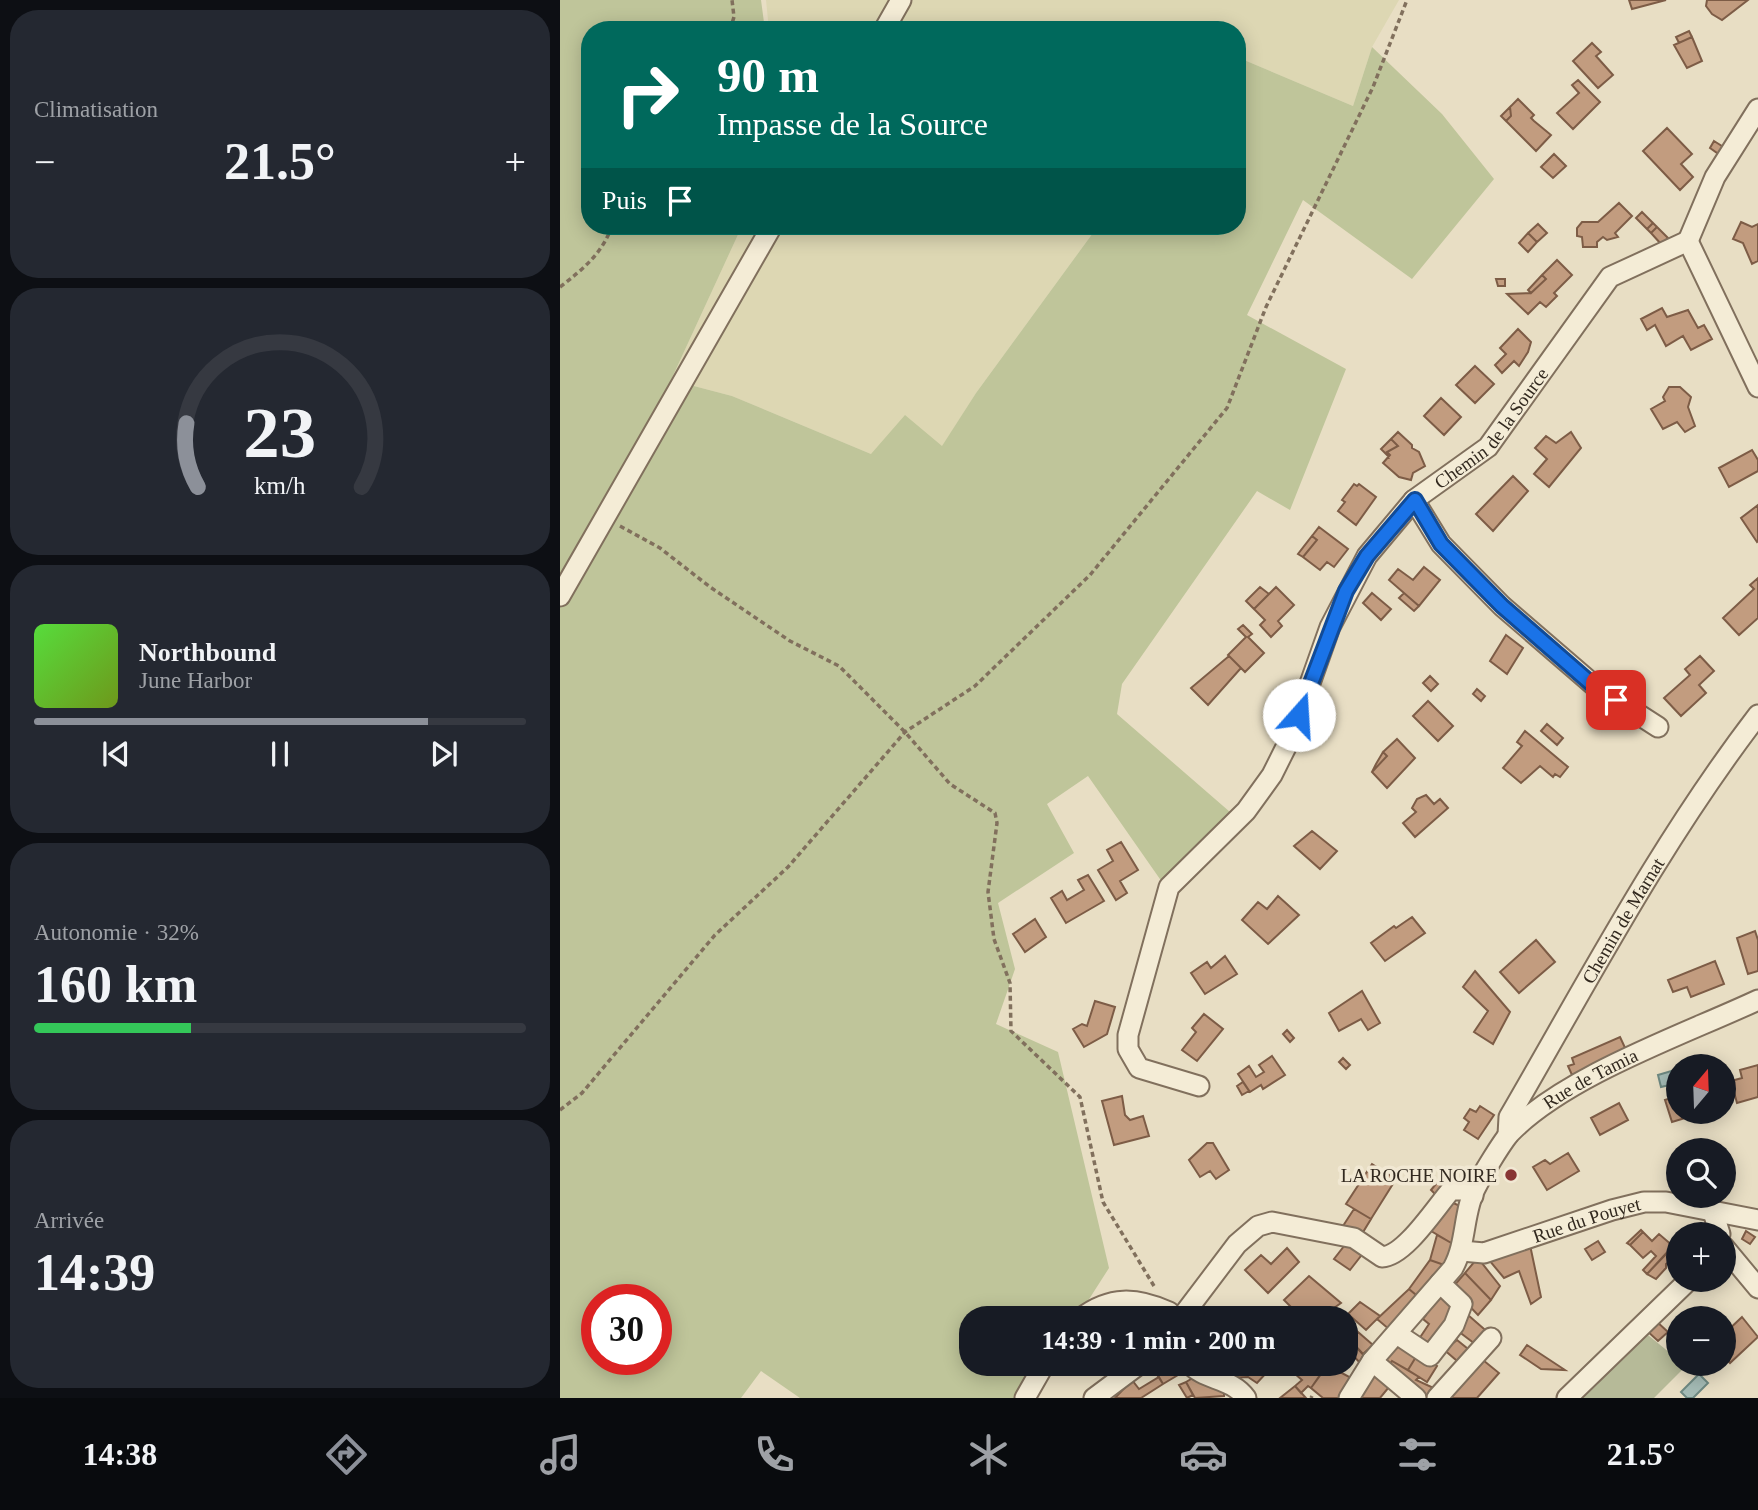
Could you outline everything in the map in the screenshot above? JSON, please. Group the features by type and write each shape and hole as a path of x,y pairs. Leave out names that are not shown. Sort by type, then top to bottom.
{"street":[{"path":"889,21 901,0"},
{"path":"1756,118 1714,177 1688,242 1758,387"},
{"path":"560,596 767,235"},
{"name":"Chemin de la Source","path":"1199,1086 1139,1068 1128,1049 1128,1035 1169,887 1246,811 1272,775 1292,737 1329,628 1346,591 1367,556 1415,500 1488,447 1610,277 1688,242"},
{"path":"1415,500 1441,544 1502,606 1595,687 1658,727"},
{"name":"Chemin de Marnat","path":"1508,1135 1506,1127 1509,1117 1613,938 1678,831 1758,715"},
{"name":"Rue de Tamia","path":"1508,1135 1542,1104 1585,1080 1758,1000"},
{"path":"1349,1398 1372,1361 1453,1268 1462,1251 1473,1196 1508,1135"},
{"path":"1182,1306 1237,1244 1258,1226 1272,1222 1354,1238 1382,1257 1387,1257 1402,1248 1451,1190 1468,1189 1473,1196"},
{"name":"Rue du Pouyet","path":"1462,1251 1484,1253 1644,1202 1666,1202 1758,1220"},
{"path":"1713,1212 1716,1222"},
{"path":"1736,1262 1758,1289"},
{"path":"1397,1334 1430,1356 1454,1325 1462,1304 1440,1283"},
{"path":"1567,1398 1677,1292"},
{"path":"1096,1306 1132,1301 1155,1306"},
{"path":"1437,1398 1491,1338"},
{"path":"1372,1361 1416,1398"},
{"path":"1025,1398 1038,1376"},
{"path":"1094,1398 1124,1376"},
{"path":"1212,1376 1228,1381 1240,1397"}],"path":[{"path":"733,0 733,21"},
{"path":"560,1110 582,1093 715,935 788,867 905,732 975,686 1090,575 1227,408 1266,307 1373,87 1407,0"},
{"path":"560,287 587,266 606,244 609,235"},
{"path":"605,518 660,548 710,587 790,641 839,666 905,732 950,784 995,813 997,823 988,892 993,939 1010,983 1011,1031 1080,1097 1103,1202 1167,1306"}],"shaded area":[{"path":"766,0 1399,0 1372,47 1353,106 1246,61 1246,21 768,21"},
{"path":"738,235 1091,235 976,393 942,447 871,454 732,396 671,380"}],"green space":[{"path":"560,0 761,0 764,21 581,21 581,235 738,235 671,380 732,396 871,454 905,415 942,446 976,393 1091,235 1246,235 1246,61 1353,106 1372,47 1442,114 1494,179 1412,279 1303,200 1247,315 1346,369 1290,510 1257,491 1122,684 1117,714 1230,812 1162,882 1088,776 1047,804 1074,853 998,903 1015,969 996,1024 1058,1052 1109,1268 1085,1306 959,1306 959,1376 1038,1376 1024,1398 800,1398 761,1371 741,1398 560,1398"},
{"path":"1643,1331 1666,1350 1666,1376 1676,1376 1654,1398 1582,1398"}],"water":[{"path":"1666,1073 1666,1086 1661,1087 1658,1075"},
{"path":"1697,1376 1701,1376 1708,1383 1693,1398 1687,1398 1681,1392"}],"building":[{"path":"1629,0 1666,0 1632,9"},
{"path":"1707,0 1748,0 1722,20 1706,6"},
{"path":"1689,31 1692,37 1679,43 1676,37"},
{"path":"1692,37 1702,61 1687,68 1674,45"},
{"path":"1592,43 1601,52 1596,56 1613,75 1598,88 1573,61"},
{"path":"1578,80 1600,102 1573,129 1557,113 1579,93 1572,85"},
{"path":"1518,99 1534,115 1531,118 1551,135 1536,151 1506,121 1511,116 1510,107"},
{"path":"1510,107 1511,116 1506,121 1501,116"},
{"path":"1667,128 1692,154 1681,164 1693,177 1680,190 1643,151"},
{"path":"1714,141 1725,148 1720,155 1710,148"},
{"path":"1554,154 1566,166 1553,178 1541,167"},
{"path":"1619,203 1632,216 1615,233 1618,237 1607,240 1603,237 1597,242 1597,247 1583,247 1582,237 1577,236 1577,228 1582,222 1598,222"},
{"path":"1642,212 1653,223 1647,229 1636,218"},
{"path":"1741,222 1752,227 1758,224 1758,261 1752,264 1743,243 1733,239"},
{"path":"1653,223 1657,227 1651,233 1647,229"},
{"path":"1538,224 1547,233 1537,242 1528,233"},
{"path":"1657,227 1668,238 1661,244 1651,233"},
{"path":"1528,233 1537,242 1528,252 1519,243"},
{"path":"1557,260 1572,275 1554,293 1557,296 1546,307 1540,302 1528,314 1507,294 1531,293 1546,279 1542,275"},
{"path":"1542,275 1546,279 1531,293 1528,290"},
{"path":"1496,279 1505,279 1505,286 1498,286"},
{"path":"1662,308 1667,317 1688,310 1698,328 1704,325 1712,339 1691,350 1683,336 1666,346 1655,325 1647,330 1641,319"},
{"path":"1518,329 1531,342 1528,352 1519,366 1514,361 1502,373 1495,365 1506,354 1500,348"},
{"path":"1475,366 1494,384 1475,403 1456,385"},
{"path":"1669,387 1680,387 1691,397 1688,407 1695,426 1685,432 1677,422 1663,429 1651,409 1665,401 1663,397"},
{"path":"1441,398 1461,417 1444,435 1424,416"},
{"path":"1398,432 1419,452 1425,466 1413,473 1411,480 1399,477 1383,463 1390,455 1387,452 1398,446 1391,439"},
{"path":"1571,432 1581,448 1549,487 1534,474 1547,459 1535,448 1546,436 1556,443"},
{"path":"1391,439 1398,446 1387,452 1388,456 1381,449"},
{"path":"1752,450 1758,460 1758,471 1729,487 1719,468"},
{"path":"1513,476 1528,491 1493,531 1476,514"},
{"path":"1354,484 1359,484 1376,497 1356,525 1338,511 1345,502 1342,500"},
{"path":"1758,505 1758,541 1757,542 1741,518"},
{"path":"1319,527 1348,549 1334,567 1327,562 1320,570 1303,557 1317,540 1312,536"},
{"path":"1312,536 1317,540 1303,557 1298,554"},
{"path":"1424,567 1440,580 1419,606 1389,580 1398,569 1413,580"},
{"path":"1758,578 1758,618 1739,635 1723,618 1754,589 1750,585"},
{"path":"1260,587 1269,594 1254,609 1246,601"},
{"path":"1276,587 1294,605 1278,621 1282,626 1271,637 1260,625 1265,620 1254,609"},
{"path":"1372,593 1391,609 1381,620 1363,603"},
{"path":"1404,593 1419,606 1414,611 1399,598"},
{"path":"1243,625 1252,634 1248,637 1264,653 1245,672 1228,655 1246,637 1238,629"},
{"path":"1506,635 1523,648 1507,674 1490,661"},
{"path":"1229,656 1241,668 1208,705 1191,688"},
{"path":"1700,656 1714,671 1699,685 1706,693 1681,716 1664,698 1690,675 1685,669"},
{"path":"1430,676 1438,684 1431,691 1423,683"},
{"path":"1477,689 1485,696 1481,701 1473,694"},
{"path":"1428,701 1453,726 1438,741 1413,716"},
{"path":"1547,724 1563,738 1557,745 1541,731"},
{"path":"1525,731 1568,767 1560,777 1555,774 1553,777 1540,766 1521,783 1503,768 1522,746 1517,742"},
{"path":"1397,739 1415,758 1387,788 1372,772 1387,756 1383,752"},
{"path":"1383,752 1387,756 1372,772 1376,764"},
{"path":"1426,795 1434,804 1440,799 1448,808 1415,837 1403,823 1416,812 1412,808 1417,799"},
{"path":"1312,831 1337,851 1320,869 1294,846"},
{"path":"1121,842 1138,870 1120,881 1127,893 1116,900 1098,870 1113,861 1107,850"},
{"path":"1088,875 1104,901 1066,923 1051,898 1062,891 1067,900 1084,890 1078,880"},
{"path":"1278,896 1299,915 1268,944 1242,920 1258,902 1267,909"},
{"path":"1412,917 1425,933 1385,961 1371,943"},
{"path":"1035,919 1046,937 1025,952 1013,934"},
{"path":"1755,931 1758,940 1758,971 1748,974 1737,938"},
{"path":"1536,940 1555,962 1519,993 1500,972"},
{"path":"1225,956 1237,974 1205,994 1191,973 1207,962 1211,968"},
{"path":"1715,961 1724,984 1691,997 1687,987 1673,992 1668,980"},
{"path":"1475,971 1510,1012 1493,1044 1474,1032 1488,1011 1463,987"},
{"path":"1362,991 1380,1023 1368,1030 1361,1019 1339,1031 1329,1013"},
{"path":"1095,1001 1115,1007 1107,1034 1084,1047 1073,1029 1082,1024 1087,1026"},
{"path":"1204,1014 1223,1029 1197,1061 1182,1050 1196,1032 1192,1028"},
{"path":"1287,1030 1294,1038 1290,1042 1283,1034"},
{"path":"1620,1037 1627,1052 1572,1075 1568,1066 1574,1064 1572,1058"},
{"path":"1272,1056 1285,1075 1263,1089 1261,1085 1250,1092 1238,1074 1249,1066 1256,1077 1264,1072 1259,1065"},
{"path":"1343,1058 1350,1065 1346,1069 1339,1062"},
{"path":"1758,1065 1758,1097 1737,1103 1736,1080 1742,1078 1740,1070"},
{"path":"1243,1082 1249,1091 1242,1095 1237,1086"},
{"path":"1122,1096 1125,1115 1130,1120 1143,1116 1149,1136 1114,1145 1102,1101"},
{"path":"1619,1103 1628,1120 1600,1135 1591,1118"},
{"path":"1480,1106 1494,1115 1478,1139 1464,1130 1469,1122 1464,1118 1470,1109 1476,1112"},
{"path":"1207,1143 1213,1143 1229,1170 1216,1179 1210,1171 1200,1177 1189,1160"},
{"path":"1568,1153 1579,1171 1547,1190 1533,1167 1545,1160 1550,1164"},
{"path":"1372,1164 1396,1179 1371,1219 1346,1204"},
{"path":"1440,1179 1449,1188 1439,1198 1431,1190"},
{"path":"1449,1201 1460,1206 1453,1244 1426,1228"},
{"path":"1354,1209 1371,1219 1360,1237 1339,1232"},
{"path":"1641,1230 1643,1232 1630,1245 1627,1243"},
{"path":"1746,1231 1755,1237 1750,1244 1742,1239"},
{"path":"1643,1232 1652,1241 1659,1234 1666,1240 1666,1254 1647,1274 1643,1270 1656,1256 1651,1251 1643,1258 1630,1245"},
{"path":"1437,1235 1453,1244 1447,1266 1430,1260"},
{"path":"1348,1241 1364,1252 1350,1270 1334,1259"},
{"path":"1598,1241 1605,1252 1592,1260 1585,1249"},
{"path":"1530,1245 1541,1297 1531,1304 1519,1271 1504,1278 1489,1260"},
{"path":"1287,1248 1299,1262 1268,1293 1245,1270 1261,1255 1271,1264"},
{"path":"1666,1254 1666,1268 1656,1279 1647,1274"},
{"path":"1430,1260 1447,1266 1421,1299 1409,1289"},
{"path":"1475,1261 1481,1262 1500,1286 1491,1300 1465,1273"},
{"path":"1465,1273 1491,1300 1478,1315 1452,1288"},
{"path":"1309,1276 1341,1303 1337,1306 1290,1306 1284,1300"},
{"path":"1409,1289 1421,1299 1390,1330 1377,1319"},
{"path":"1443,1290 1453,1306 1429,1351 1417,1342 1429,1324 1423,1319 1426,1315 1422,1311"},
{"path":"1360,1302 1380,1316 1366,1330 1358,1323 1356,1306"},
{"path":"1468,1315 1491,1335 1479,1347 1458,1331"},
{"path":"1742,1317 1758,1337 1736,1357 1736,1323"},
{"path":"1655,1320 1666,1330 1666,1334 1658,1341 1645,1329"},
{"path":"1358,1332 1373,1345 1363,1354 1358,1349"},
{"path":"1457,1340 1473,1353 1463,1366 1442,1348 1446,1349"},
{"path":"1396,1341 1419,1352 1408,1370 1392,1361 1387,1367 1381,1359"},
{"path":"1527,1345 1565,1370 1541,1369 1520,1355"},
{"path":"1358,1349 1367,1359 1362,1365 1358,1361"},
{"path":"1419,1352 1437,1366 1427,1382 1408,1370"},
{"path":"1478,1356 1499,1373 1477,1398 1453,1398 1450,1396"},
{"path":"1392,1361 1419,1377 1416,1380 1438,1390 1428,1398 1410,1387 1387,1367"},
{"path":"1372,1370 1389,1387 1380,1398 1355,1398"},
{"path":"1158,1376 1176,1376 1163,1384"},
{"path":"1196,1376 1224,1384 1224,1396 1195,1398 1186,1382"},
{"path":"1263,1376 1257,1383 1248,1377 1231,1378"},
{"path":"1297,1376 1320,1376 1311,1388 1308,1386 1301,1393 1295,1386 1302,1380"},
{"path":"1319,1376 1348,1376 1355,1380 1342,1398 1323,1398 1311,1388"},
{"path":"1159,1377 1163,1384 1141,1398 1115,1398 1132,1380 1139,1389"},
{"path":"1186,1382 1193,1395 1187,1398 1179,1385"},
{"path":"1295,1386 1306,1398 1280,1398"}],"place":[{"name":"LA ROCHE NOIRE","path":"1511,1175"}],"route":[{"path":"1299,715 1329,628 1346,591 1367,556 1415,500 1441,544 1502,606 1595,687 1616,700"}]}
